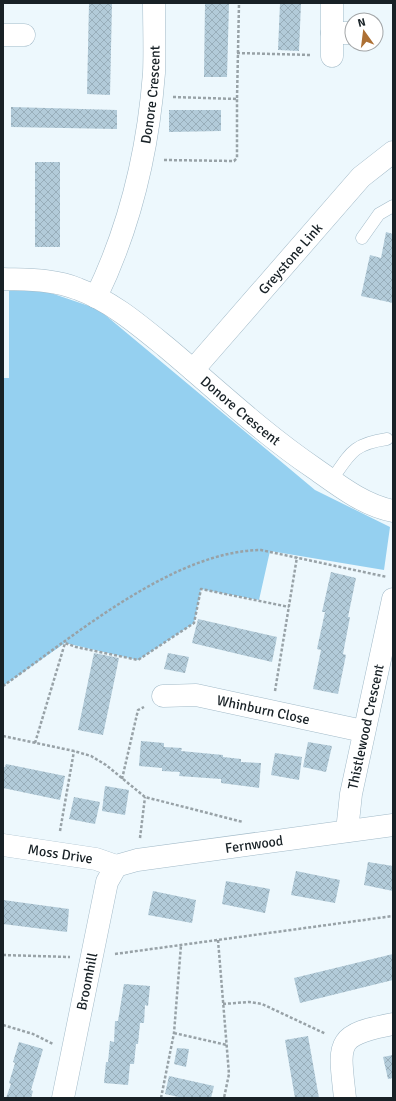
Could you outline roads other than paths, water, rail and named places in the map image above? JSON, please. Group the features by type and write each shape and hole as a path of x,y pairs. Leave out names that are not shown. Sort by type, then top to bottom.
{"street":[{"name":"Donore Crescent","path":"96,297 120,241 132,202 142,159 152,97 154,71 154,3"},
{"path":"332,3 342,33 332,56"},
{"name":"Greystone Link","path":"193,370 361,177 393,152"},
{"name":"Donore Crescent","path":"3,279 38,280 58,283 78,288 96,297 136,324 193,370 284,448 331,481 357,497 393,511"},
{"name":"Thistlewood Crescent","path":"347,830 351,794 363,731 390,627 393,599"},
{"name":"Whinburn Close","path":"163,696 196,695 363,731"},
{"name":"Fernwood","path":"116,866 137,860 347,830 393,825"},
{"name":"Moss Drive","path":"3,845 96,859 116,866"},
{"name":"Broomhill","path":"63,1098 107,882 116,866"},
{"path":"345,1098 341,1057 346,1044 352,1036 359,1031 393,1024"}],"lane":[{"path":"362,238 379,214 393,206"},
{"path":"331,481 349,456 361,445 387,439"}]}
